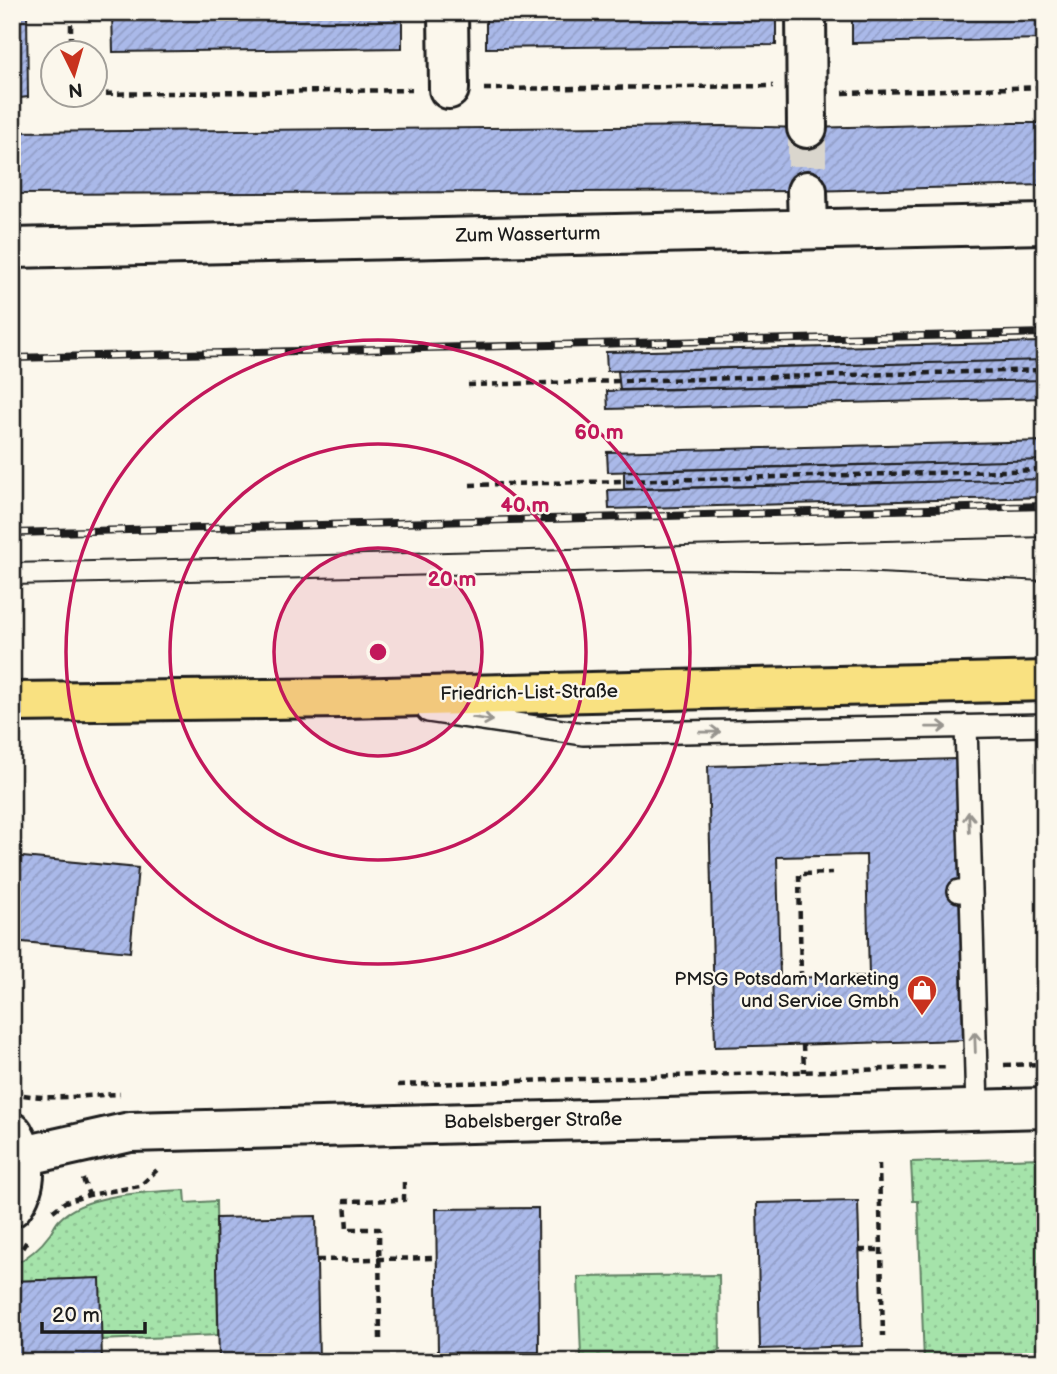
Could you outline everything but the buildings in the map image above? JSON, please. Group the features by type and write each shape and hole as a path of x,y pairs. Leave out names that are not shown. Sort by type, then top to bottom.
{"main road":[{"name":"Friedrich-List-Straße","path":"12,702 343,698 1045,681"}],"street":[{"path":"448,12 449,89"},
{"path":"806,12 807,110"},
{"name":"Zum Wasserturm","path":"12,248 807,210 1045,225"},
{"name":"Babelsberger Straße","path":"18,1144 130,1132 1045,1108"},
{"path":"18,1144 24,1178 18,1199 31,1218"}],"lane":[{"path":"343,698 583,734 1045,725"},
{"path":"966,726 965,891 977,1110"}],"path":[{"path":"71,12 71,38"},
{"path":"807,110 1045,87"},
{"path":"467,384 1045,370"},
{"path":"470,485 1045,470"},
{"path":"801,978 799,874 832,873"},
{"path":"803,1044 804,1072"},
{"path":"386,1085 1045,1064"},
{"path":"12,1092 21,1095 54,1096 123,1094"},
{"path":"879,1164 883,1336"},
{"path":"380,1339 379,1229 347,1230 345,1200 404,1199 404,1182"},
{"path":"12,1253 21,1250 31,1218 65,1202 140,1186"},
{"path":"859,1250 881,1250"},
{"path":"317,1260 437,1258"}],"green space":[{"path":"1041,1158 1041,1186 1045,1186 1045,1362 924,1362 918,1201 913,1201 911,1162"},
{"path":"185,1190 186,1203 216,1201 218,1335 101,1340 99,1279 12,1281 12,1266 38,1248 70,1211 101,1199"},
{"path":"719,1275 720,1350 695,1362 592,1362 581,1356 578,1277"}],"tunnel":[{"path":"807,128 807,191"}],"tram line":[{"path":"12,563 1045,537"},
{"path":"12,585 658,570 857,572 1045,581"}],"railway":[{"path":"12,358 1045,333"},
{"path":"12,533 1045,506"}],"place":[{"name":"PMSG Potsdam Marketing und Service Gmbh","path":"922,1017"}]}
